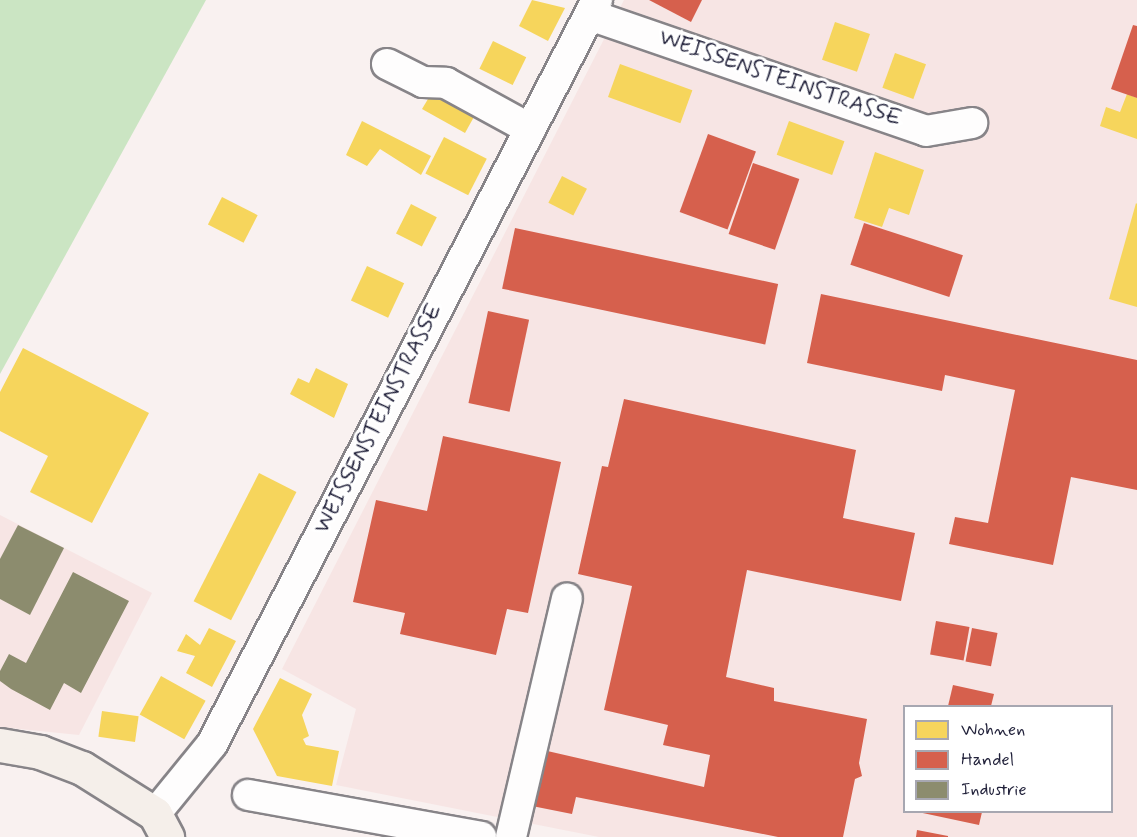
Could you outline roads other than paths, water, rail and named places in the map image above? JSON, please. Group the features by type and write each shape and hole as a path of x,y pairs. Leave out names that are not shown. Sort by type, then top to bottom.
{"main road":[{"path":"0,745 68,761 161,825"}],"street":[{"name":"WEISSENSTEINSTRASSE","path":"161,825 212,744 593,8 926,130 972,123"},
{"path":"387,64 423,82 446,83 531,129"},
{"path":"512,837 567,598"},
{"path":"248,795 481,837"}]}
